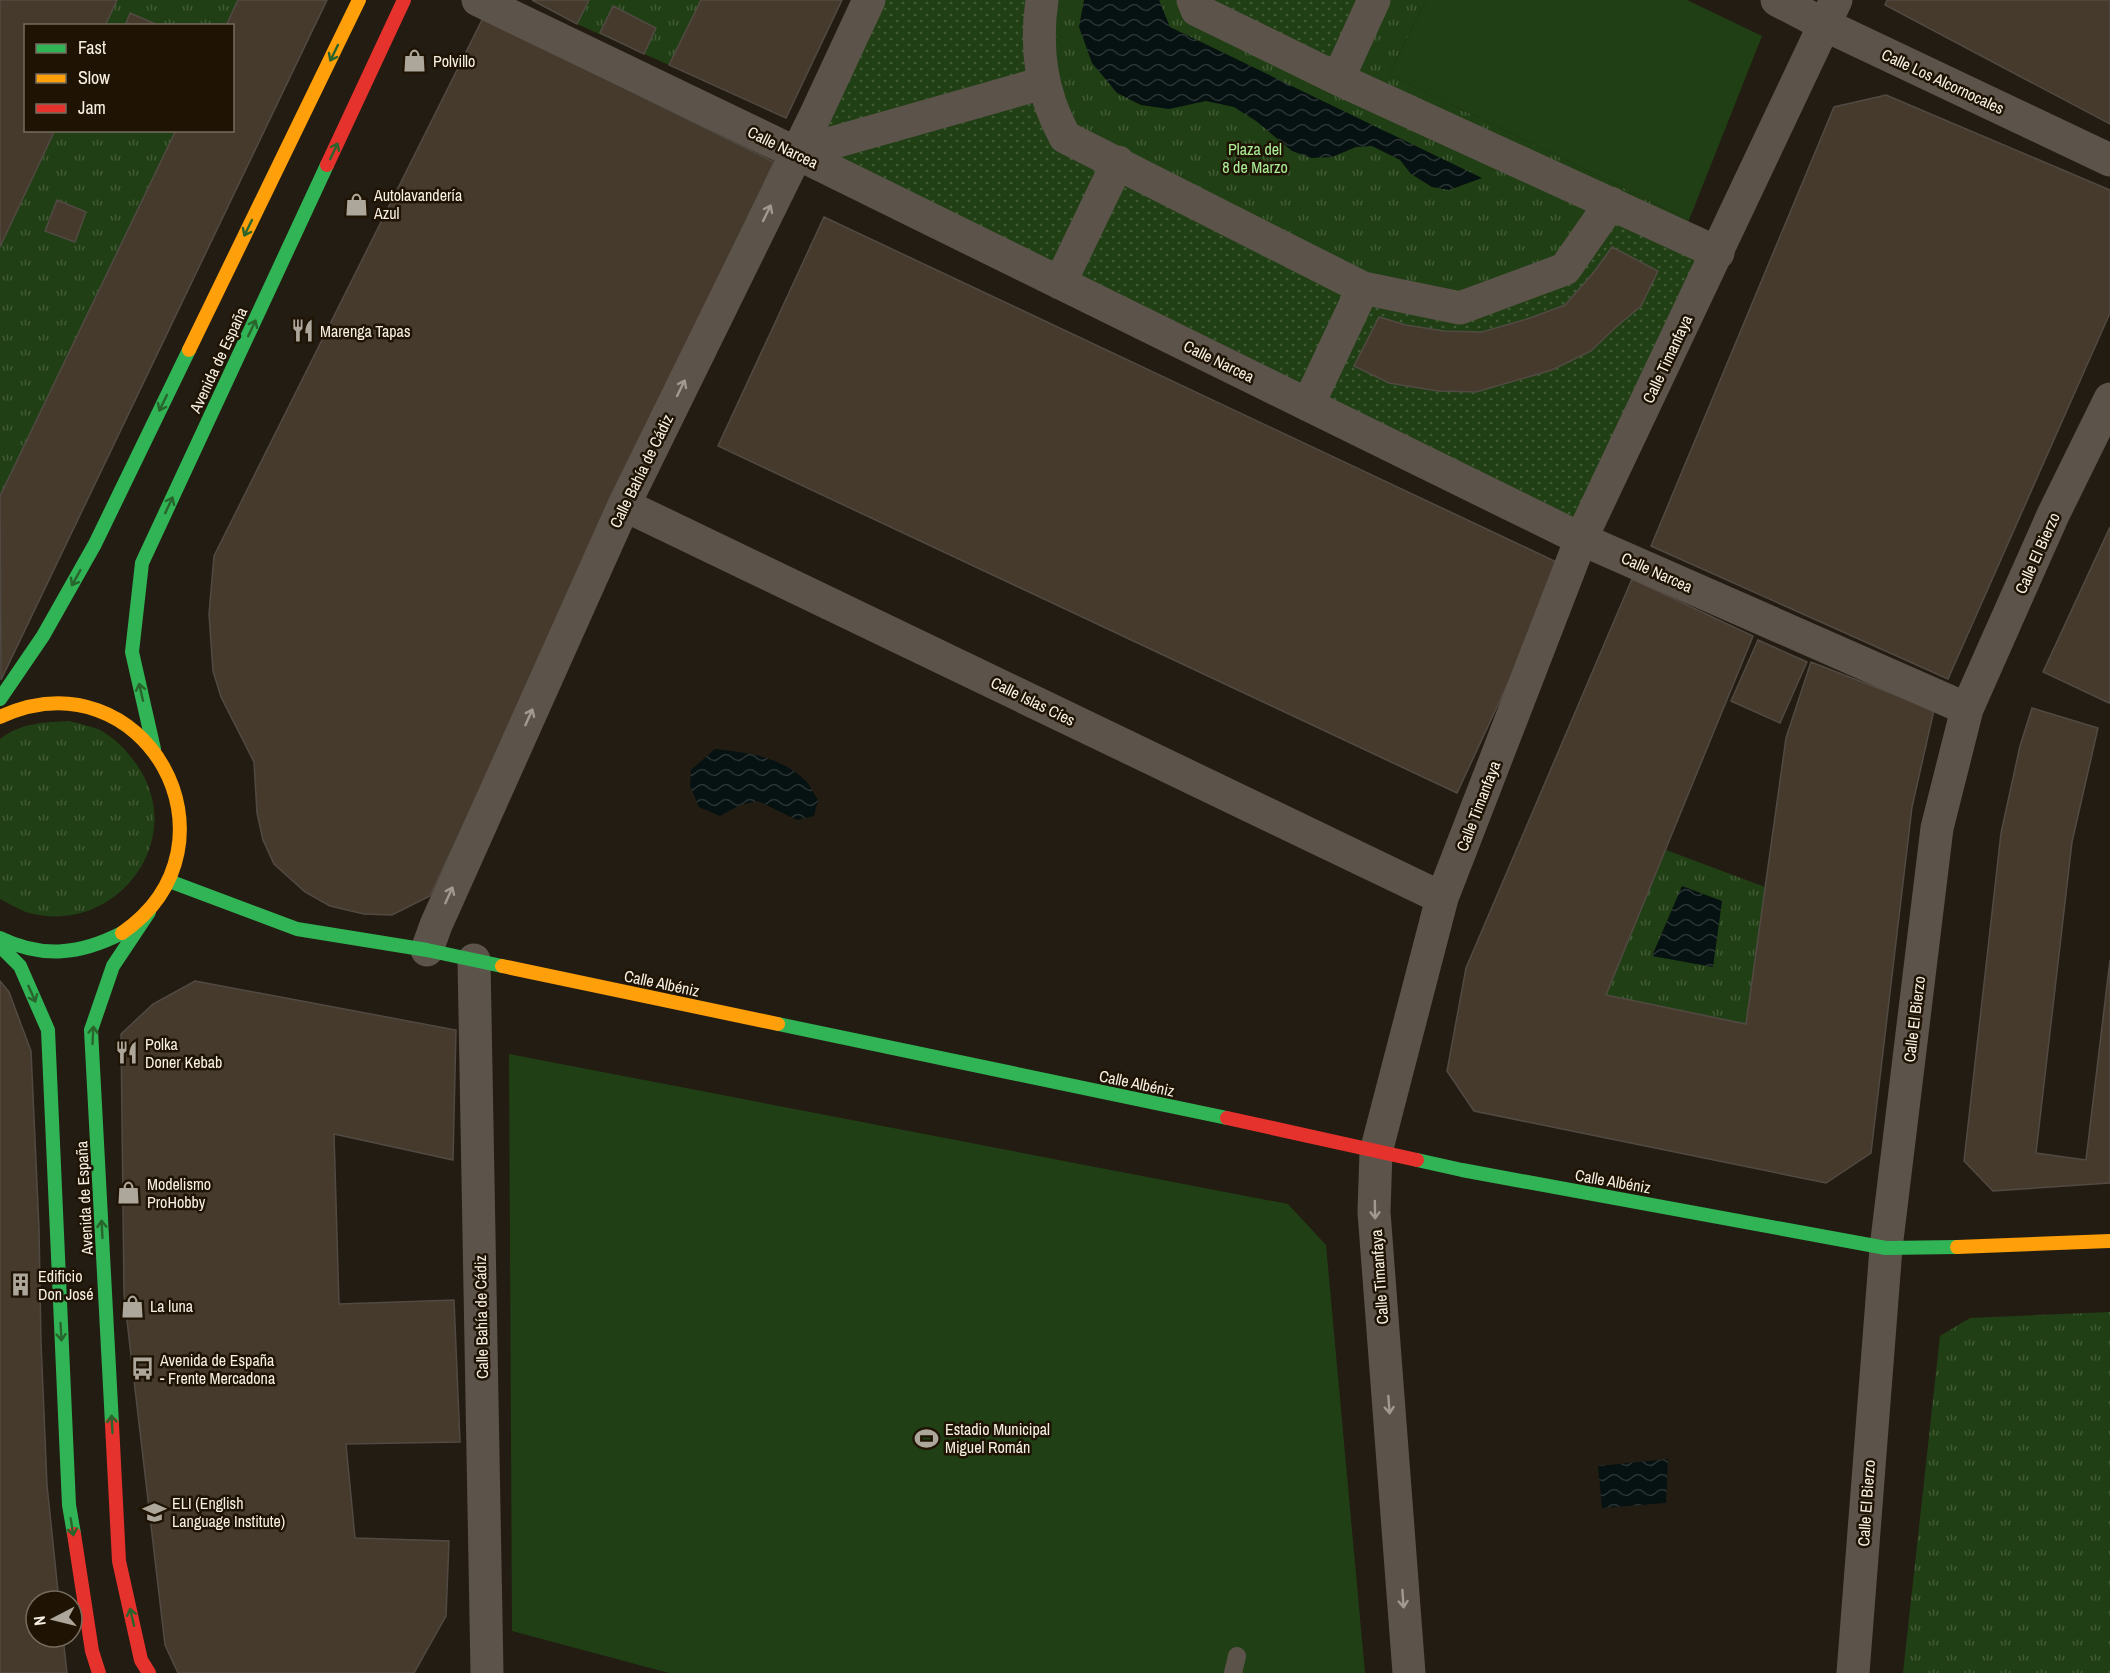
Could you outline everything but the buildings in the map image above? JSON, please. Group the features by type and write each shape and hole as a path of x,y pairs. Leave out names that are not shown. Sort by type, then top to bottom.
{"main road":[{"name":"Avenida de España","path":"0,699 43,636 94,544 359,0"},
{"name":"Avenida de España","path":"148,1673 141,1660 119,1561 91,1030 113,966 169,881 180,848 180,813 172,779 154,749 132,652 142,563 404,0"},
{"path":"0,717 15,710 52,702 90,707 125,723 154,749"},
{"name":"Calle Albéniz","path":"169,881 297,929 427,950 1312,1136 1462,1170 1886,1248 1987,1247 2110,1241"},
{"path":"0,938 14,946 50,953 87,950 120,936 149,912"},
{"name":"Avenida de España","path":"0,946 20,966 48,1030 69,1505 92,1651 99,1673"}],"street":[{"name":"Calle Narcea","path":"478,0 796,153 1581,539 1967,709"},
{"name":"Calle Bahía de Cádiz","path":"427,950 436,925 624,504 869,0"},
{"path":"1042,0 1040,49 1043,83 1053,115 1065,136 1363,288 1460,308 1565,269 1611,203"},
{"path":"1193,0 1197,10 1338,79 1718,252"},
{"path":"1338,79 1374,0"},
{"name":"Calle Los Alcornocales","path":"1777,0 1831,12 2110,160"},
{"name":"Calle Timanfaya","path":"1409,1673 1374,1212 1376,1152 1442,898 1581,539 1831,12"},
{"path":"796,153 1043,83"},
{"path":"1060,283 1118,162"},
{"path":"1308,405 1363,288"},
{"name":"Calle El Bierzo","path":"1853,1673 1886,1248 1937,828 1967,709 2053,515 2110,399"},
{"name":"Calle Islas Cíes","path":"624,504 1442,898"},
{"name":"Calle Bahía de Cádiz","path":"474,960 487,1673"}],"green space":[{"path":"117,0 238,0 226,24 106,24"},
{"path":"589,0 701,0 669,65 577,24"},
{"path":"876,0 1042,0 1053,115 1363,288 1460,308 1565,269 1611,203 1718,253 1581,539 796,153"},
{"name":"Plaza del 8 de Marzo","path":"932,0 1426,0 1389,74 1689,220 1576,487 863,146"},
{"path":"1193,0 1374,0 1338,79"},
{"path":"1426,0 1687,0 1762,36 1689,220 1389,74"},
{"path":"55,132 176,132 0,496 0,247"},
{"path":"69,721 93,727 105,733 120,745 137,765 151,794 154,823 149,851 135,876 115,896 90,910 61,916 29,913 0,899 0,739 24,727"},
{"path":"1666,850 1765,887 1746,1024 1606,995"},
{"name":"Estadio Municipal Miguel Román","path":"509,1054 1288,1204 1326,1245 1365,1673 669,1673 512,1631"},
{"path":"2110,1312 2110,1673 1903,1673 1940,1336 1970,1318"}],"water":[{"path":"1084,0 1159,0 1170,27 1482,178 1449,190 1432,187 1411,174 1400,160 1372,146 1356,147 1332,157 1311,158 1292,151 1256,121 1234,107 1206,101 1169,109 1141,105 1117,93 1092,63 1079,27"},
{"path":"715,749 763,757 795,772 807,782 818,800 814,816 797,820 758,801 740,805 720,816 699,807 690,786 691,770"},
{"path":"1682,886 1722,901 1713,967 1652,956"},
{"path":"1668,1459 1666,1503 1602,1508 1598,1466"}],"traffic: fast":[{"path":"154,749 132,652 142,563 327,165"},
{"path":"0,699 43,636 95,544 189,350"},
{"path":"169,881 297,929 427,950 502,966"},
{"path":"112,1424 91,1030 113,966 149,912"},
{"path":"0,938 31,949 62,951 92,946 122,933"},
{"path":"0,946 20,966 48,1030 69,1505 74,1534"},
{"path":"778,1024 1227,1118"},
{"path":"1417,1160 1886,1248 1957,1247"}],"traffic: slow":[{"path":"189,350 359,0"},
{"path":"0,717 52,704 98,710 136,733 163,767 178,808 178,852 160,895 122,933"},
{"path":"502,966 778,1024"},
{"path":"1957,1247 2110,1241"}],"traffic: jam":[{"path":"327,165 404,0"},
{"path":"1227,1118 1417,1160"},
{"path":"112,1424 119,1561 141,1660 149,1673"},
{"path":"74,1534 92,1651 99,1673"}],"place":[{"name":"Polvillo","path":"415,61"},
{"name":"Autolavandería Azul","path":"356,204"},
{"name":"Marenga Tapas","path":"302,331"},
{"name":"Polka Doner Kebab","path":"127,1053"},
{"name":"Modelismo ProHobby","path":"129,1193"},
{"name":"Edificio Don José","path":"20,1285"},
{"name":"La luna","path":"132,1306"},
{"name":"Avenida de España - Frente Mercadona","path":"142,1369"},
{"name":"Estadio Municipal Miguel Román","path":"927,1438"},
{"name":"ELI (English Language Institute)","path":"154,1512"}]}
